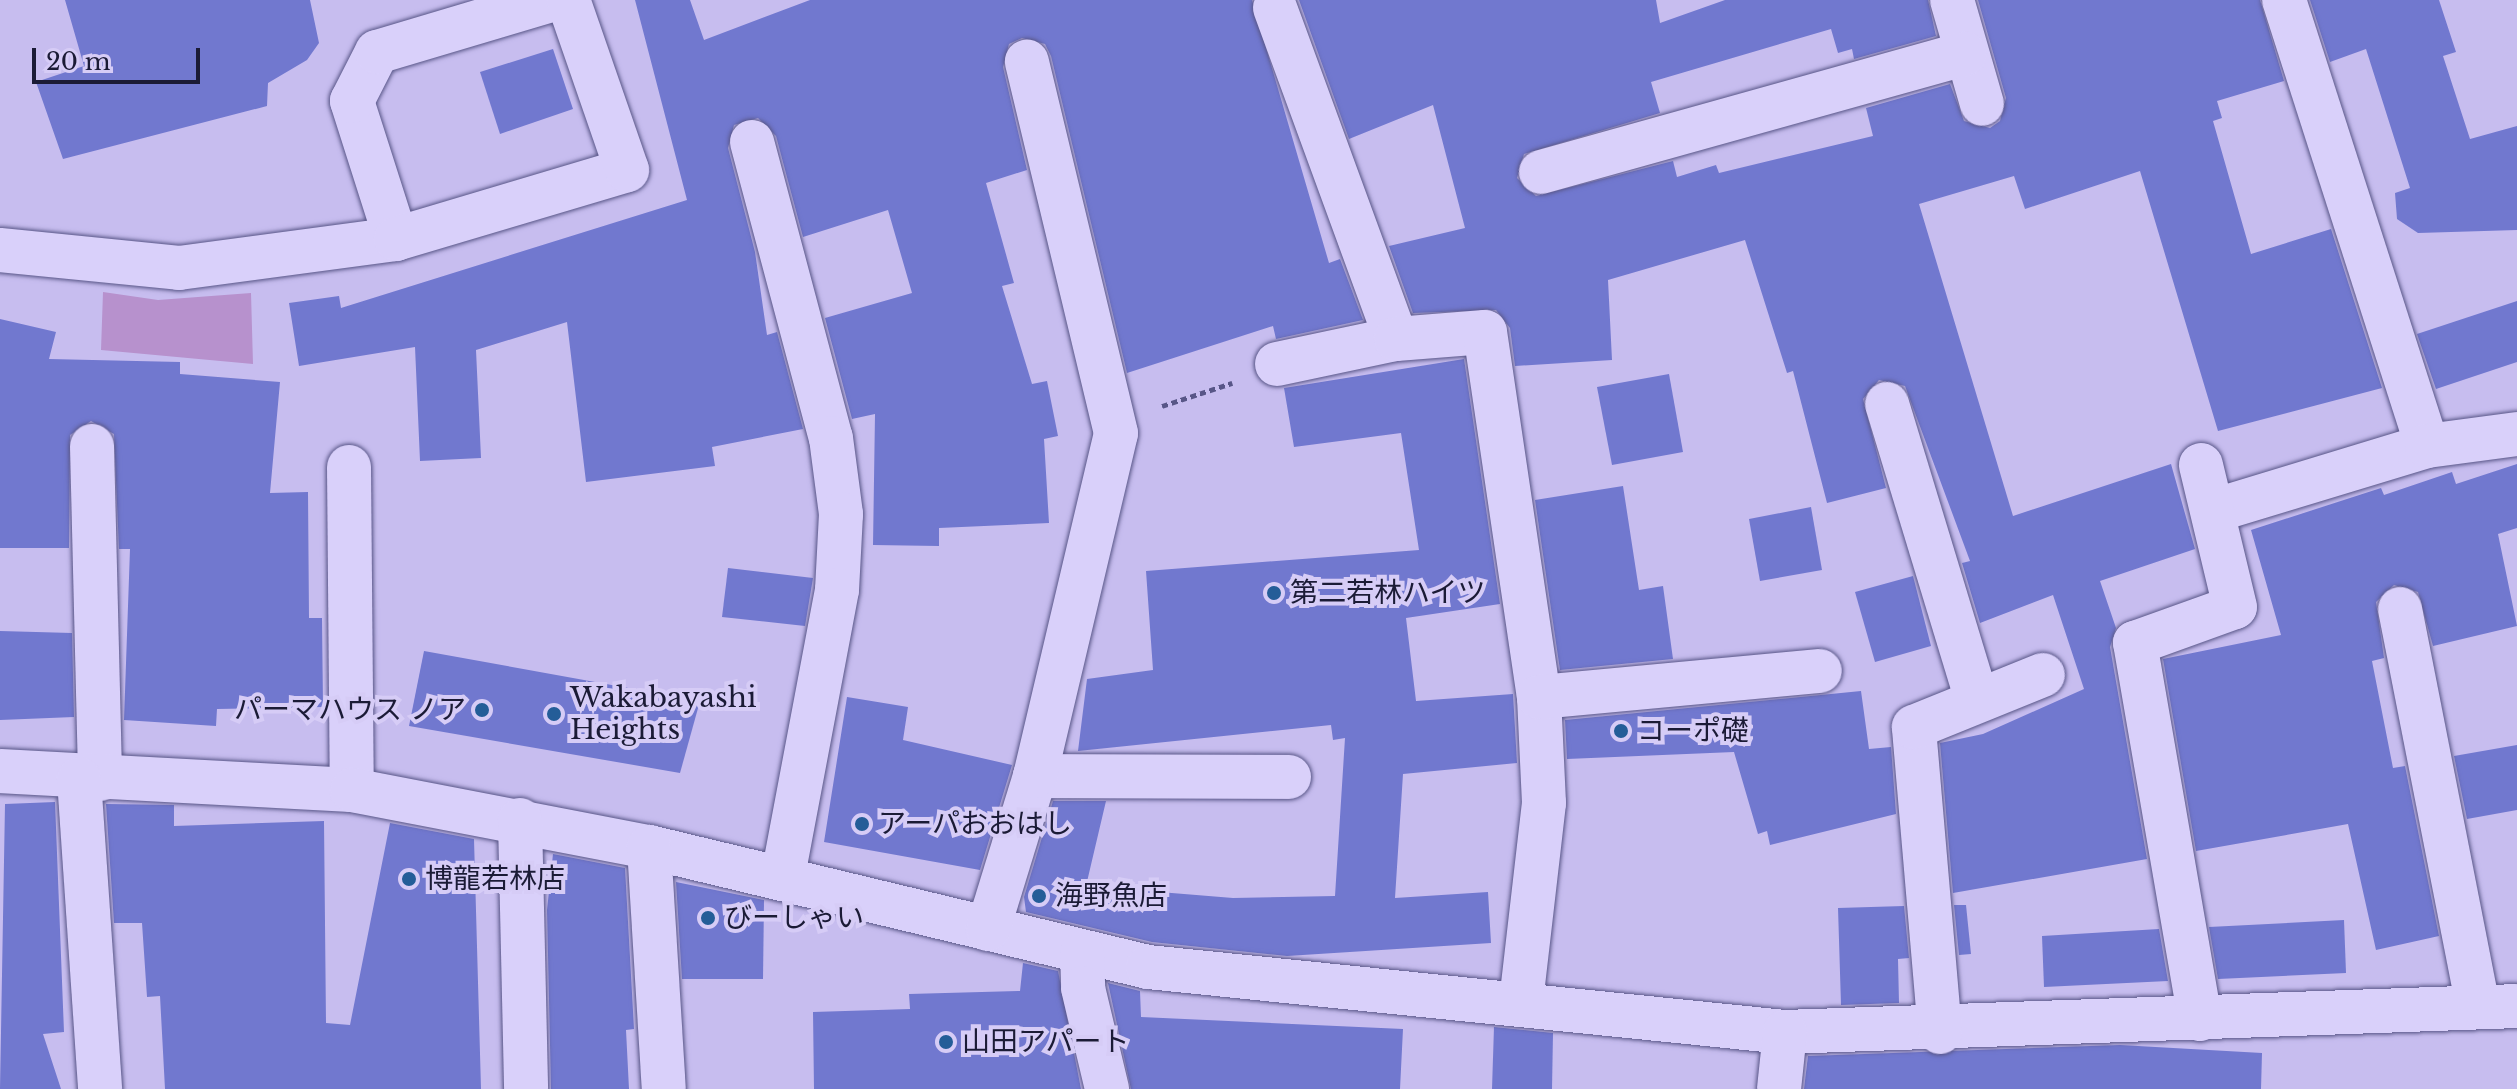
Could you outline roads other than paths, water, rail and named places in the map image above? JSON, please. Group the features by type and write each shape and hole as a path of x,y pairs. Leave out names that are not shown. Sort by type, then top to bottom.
{"street":[{"path":"396,239 352,101 377,52 551,0"},
{"path":"0,250 179,268 396,239 627,170 568,0"},
{"path":"1952,0 1965,54 1982,104"},
{"path":"2284,0 2427,446"},
{"path":"1275,8 1396,339"},
{"path":"1541,172 1965,54"},
{"path":"988,929 1035,776 1116,433 1027,62"},
{"path":"752,142 831,438 841,514 837,590 783,877"},
{"path":"1277,364 1396,339 1485,332 1539,697 1544,803 1521,1003"},
{"path":"1887,404 1976,697"},
{"path":"2213,511 2427,446 2517,434"},
{"path":"92,446 90,779 100,1089"},
{"path":"2200,1019 2135,643 2235,607 2201,465"},
{"path":"349,467 352,790"},
{"path":"0,771 90,779 352,790 649,847 1148,967 1785,1032 1940,1032 2498,1005 2400,609"},
{"path":"1539,697 1820,671"},
{"path":"1940,1032 1914,727 1976,697 2043,675"},
{"path":"1035,776 1289,777"},
{"path":"520,820 526,1089"},
{"path":"649,847 664,1089"},
{"path":"1082,953 1083,988 1107,1089"},
{"path":"1779,1089 1785,1032"}],"place":[{"name":"第二若林ハイツ","path":"1274,593"},
{"name":"パーマハウス ノア","path":"482,710"},
{"name":"Wakabayashi Heights","path":"554,714"},
{"name":"コーポ礎","path":"1621,731"},
{"name":"アーパおおはし","path":"862,824"},
{"name":"博龍若林店","path":"409,879"},
{"name":"海野魚店","path":"1039,896"},
{"name":"びーしゃい","path":"708,918"},
{"name":"山田アパート","path":"946,1042"}]}
